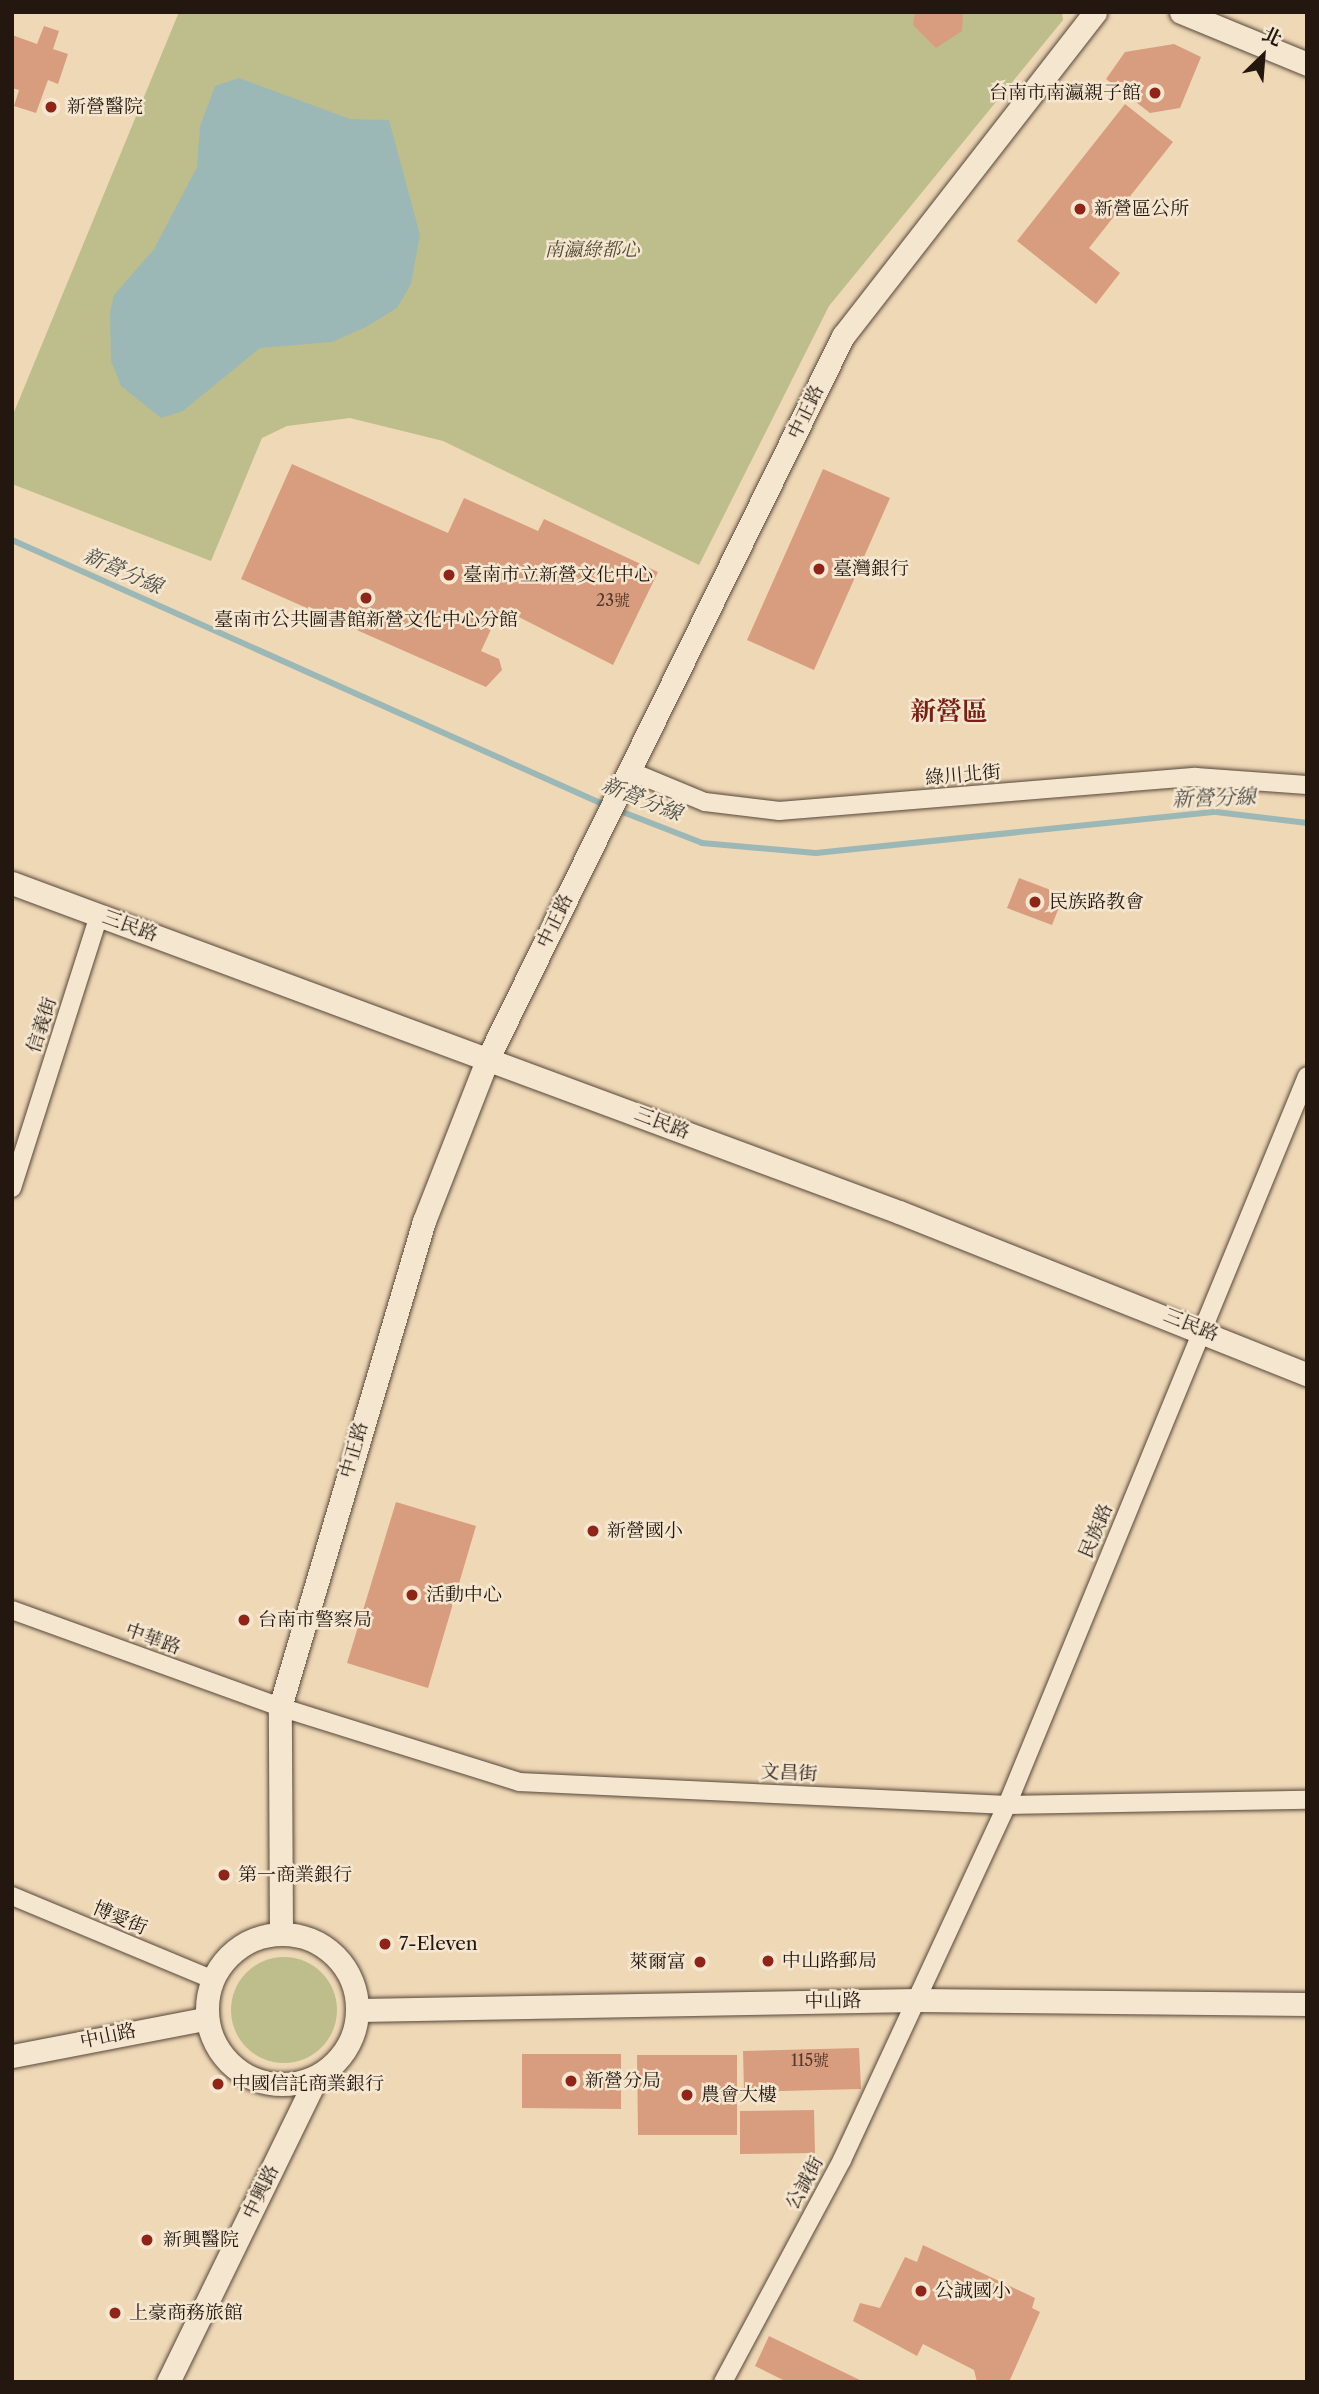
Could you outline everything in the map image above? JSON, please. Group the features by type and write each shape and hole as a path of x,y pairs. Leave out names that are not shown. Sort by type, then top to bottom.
{"street":[{"name":"中正路","path":"281,1934 280,1707 420,1233 488,1058 843,336 1094,12"},
{"path":"1181,12 1307,64"},
{"name":"綠川北街","path":"627,777 705,802 779,811 1196,777 1307,785"},
{"name":"三民路","path":"12,883 488,1058 1203,1329 1307,1374"},
{"name":"信義街","path":"12,1188 99,915"},
{"name":"民族路","path":"918,2000 1007,1805 1307,1076"},
{"name":"中華路","path":"12,1610 280,1707"},
{"name":"文昌街","path":"280,1707 519,1782 1007,1805 1307,1800"},
{"name":"博愛街","path":"12,1896 212,1979"},
{"path":"281,1934 320,1944 336,1957 360,2010 351,2044 317,2077 279,2082 236,2066 220,2052 204,2019 212,1979 247,1944 281,1934"},
{"name":"中山路","path":"360,2010 918,2000 1307,2004"},
{"name":"公誠街","path":"723,2382 918,2000"},
{"name":"中山路","path":"12,2056 204,2019"},
{"name":"中興路","path":"168,2382 317,2077"}],"green space":[{"name":"南瀛綠都心","path":"179,12 1062,12 1063,20 829,306 699,565 443,441 350,418 287,426 262,438 211,561 12,484 12,417"},
{"path":"284,1957 304,1961 321,1973 333,1990 337,2010 333,2030 321,2047 304,2059 284,2063 264,2059 247,2047 235,2030 231,2010 235,1990 247,1973 264,1961"}],"water":[{"path":"239,78 350,119 389,120 420,235 411,284 397,308 366,327 332,342 260,348 183,411 161,418 121,386 111,361 110,312 114,295 154,249 197,167 200,126 215,86"}],"building":[{"path":"915,12 963,12 962,31 936,48 913,25"},
{"path":"44,26 59,31 53,49 68,54 58,84 48,80 36,113 14,106 19,90 12,88 12,35 37,44"},
{"name":"台南市南瀛親子館","path":"1174,44 1201,57 1180,108 1150,113 1106,79 1125,52"},
{"name":"新營區公所","path":"1125,104 1173,142 1089,248 1120,273 1096,304 1017,241"},
{"name":"臺南市立新營文化中心","path":"292,464 448,533 464,498 538,531 544,519 658,572 613,665 501,608 481,651 499,659 502,670 486,687 241,579"},
{"name":"臺灣銀行","path":"823,469 890,498 814,670 747,640"},
{"name":"民族路教會","path":"1019,878 1064,895 1052,925 1007,908"},
{"name":"活動中心","path":"396,1502 476,1526 428,1688 347,1663"},
{"path":"859,2048 861,2089 744,2092 743,2051"},
{"name":"新營分局","path":"522,2054 621,2054 621,2109 522,2108"},
{"name":"農會大樓","path":"637,2055 737,2055 737,2135 638,2135"},
{"path":"814,2110 815,2153 740,2154 740,2111"},
{"path":"923,2245 1035,2298 1032,2308 1040,2312 1009,2382 977,2382 974,2370 923,2344 917,2356 853,2321 860,2303 880,2308 905,2257 917,2262"},
{"path":"769,2336 864,2382 787,2382 755,2366"}],"waterway":[{"name":"新營分線","path":"12,540 605,805"},
{"name":"新營分線","path":"615,809 702,843 816,853 1216,812 1307,823"}],"place":[{"name":"台南市南瀛親子館","path":"1155,93"},
{"name":"新營醫院","path":"51,107"},
{"name":"新營區公所","path":"1080,209"},
{"name":"臺灣銀行","path":"819,569"},
{"name":"臺南市立新營文化中心","path":"449,575"},
{"name":"臺南市公共圖書館新營文化中心分館","path":"366,598"},
{"name":"民族路教會","path":"1035,902"},
{"name":"新營國小","path":"593,1531"},
{"name":"活動中心","path":"412,1595"},
{"name":"台南市警察局","path":"244,1620"},
{"name":"第一商業銀行","path":"224,1875"},
{"name":"7-Eleven","path":"385,1944"},
{"name":"中山路郵局","path":"768,1961"},
{"name":"萊爾富","path":"700,1962"},
{"name":"新營分局","path":"571,2081"},
{"name":"中國信託商業銀行","path":"218,2084"},
{"name":"農會大樓","path":"687,2095"},
{"name":"新興醫院","path":"147,2240"},
{"name":"公誠國小","path":"921,2291"},
{"name":"上豪商務旅館","path":"115,2313"}],"district":[{"name":"新營區","path":"949,712"}]}
